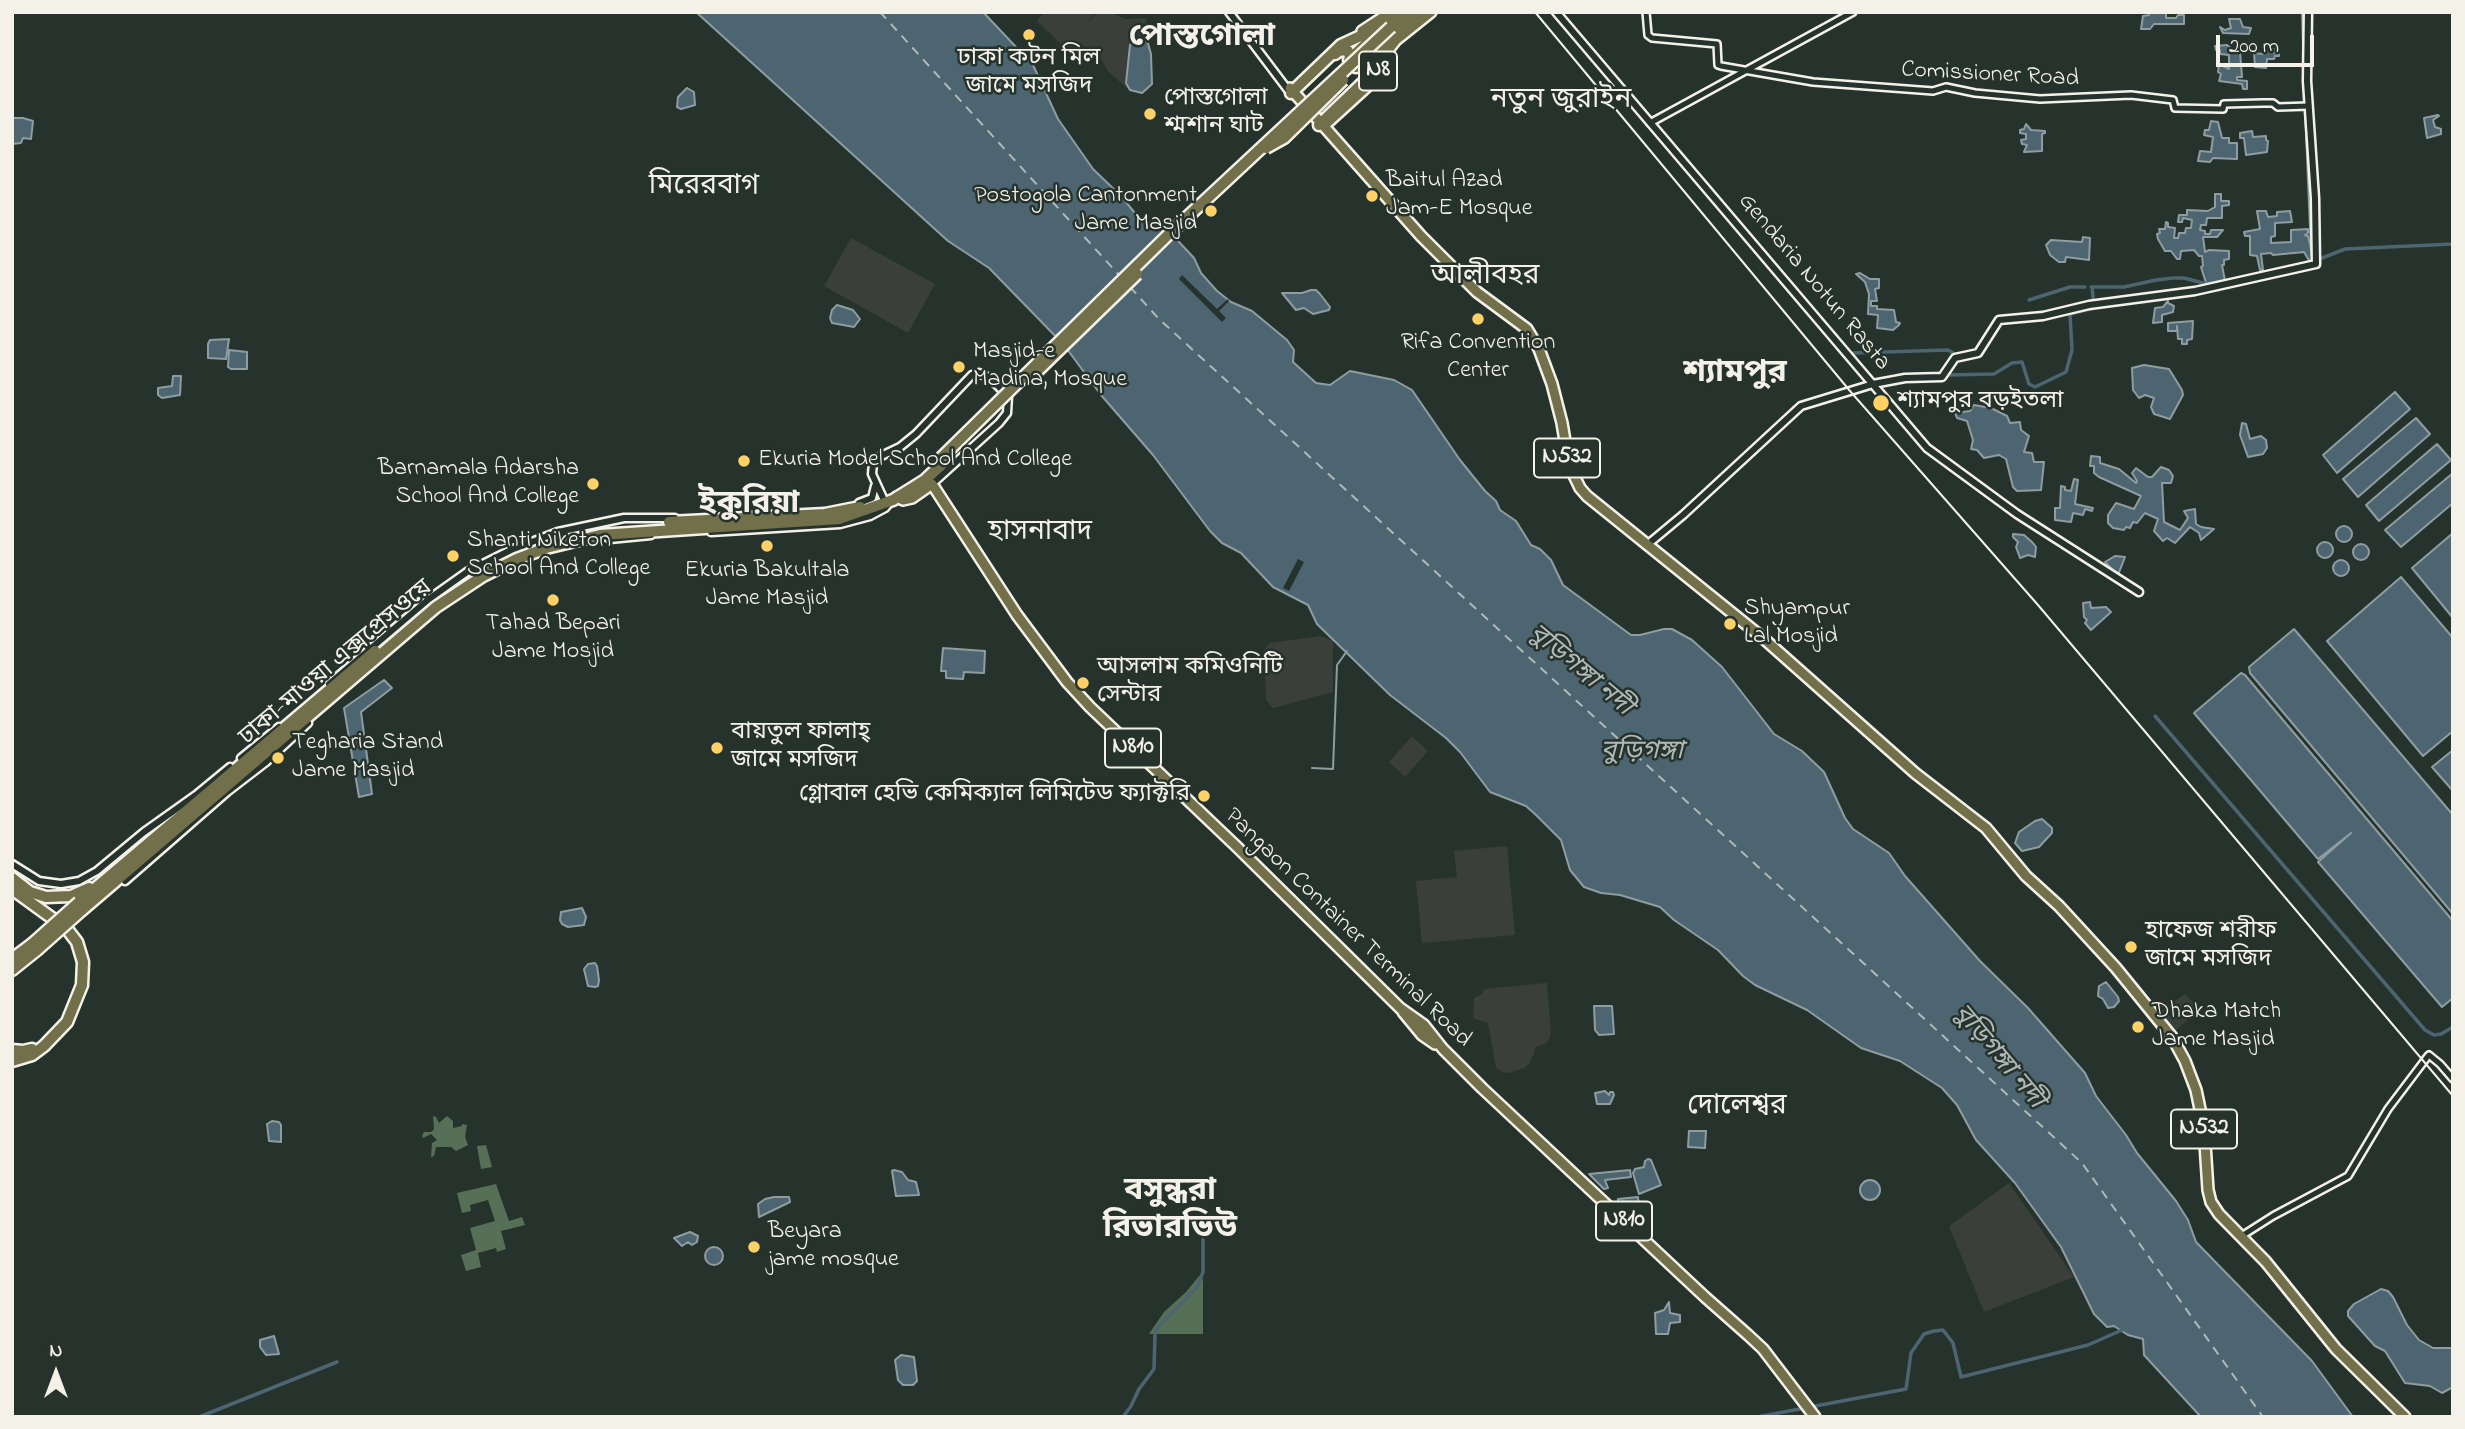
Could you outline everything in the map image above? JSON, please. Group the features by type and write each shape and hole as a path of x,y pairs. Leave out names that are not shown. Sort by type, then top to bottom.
{"highway":[{"name":"N8","path":"1290,90 1338,42 1371,26 1391,12"},
{"path":"1322,125 1369,78 1386,34 1403,12"},
{"name":"N8","path":"1354,63 1410,12"},
{"name":"N8","path":"1386,34 1418,12"},
{"path":"1290,90 1341,45 1386,34 1425,12"},
{"name":"N8","path":"1322,125 1371,83 1388,49 1431,12"},
{"path":"1290,90 1337,51 1348,51 1354,63 1366,70 1364,79 1322,125"},
{"name":"ঢাকা-মাওয়া এক্সপ্রেসওয়ে","path":"12,972 17,960 436,607 505,564 546,548 600,534 828,521 858,514 925,480 942,460 1354,63"},
{"name":"N532","path":"1290,90 1421,236 1477,292 1527,329 1539,349 1552,384 1567,456 1580,488 1594,504 1763,638 1915,772 1986,828 2026,876 2059,906 2116,968 2172,1037 2185,1061 2196,1090 2204,1128 2211,1202 2240,1237 2266,1262 2336,1349 2405,1417"},
{"path":"890,499 907,500 932,484"},
{"name":"Pangaon Container Terminal Road","path":"932,484 1017,615 1079,695 1237,846 1399,1008 1422,1035 1443,1049 1704,1297 1756,1342 1814,1415"},
{"name":"ঢাকা-মাওয়া এক্সপ্রেসওয়ে","path":"80,906 102,882 448,590 507,556 545,541 597,528 825,513 890,499"},
{"path":"12,878 30,892 46,897 71,895 102,882"},
{"path":"12,892 68,937 77,953 79,970 75,993 55,1030 33,1048 12,1050"},
{"path":"12,892 67,929 77,942 83,962 82,985 66,1022 56,1036 38,1051 12,1061"}],"main road":[{"path":"1229,12 1290,90"},
{"name":"Gendaria Notun Rasta","path":"1556,12 1919,440 1939,458 2017,513 2139,592"},
{"path":"1647,545 1801,407 1873,384 1905,378 1942,377 1957,357 1978,353 1998,320 2052,315 2094,304 2195,291 2316,264 2306,81 2308,12"},
{"path":"859,503 874,496 876,484 872,470 877,458 900,447 916,434 972,374 986,376 1006,394 1007,413 932,484"},
{"path":"123,878 125,881 451,601 509,566 543,552 600,538 621,539 657,534 840,524 870,516 885,508 890,499 876,484"},
{"path":"12,864 33,879 61,884 89,876 112,863 144,832 235,764 429,599 467,572 511,550 558,532 624,518 763,514 872,503"}],"street":[{"name":"Comissioner Road","path":"1646,12 1648,35 1652,38 1717,44 1718,65 1842,86 1933,91 1946,87 1975,93 2040,99 2131,95 2173,100 2175,108 2223,108 2224,104 2272,103 2278,107 2309,106"},
{"path":"1650,123 1853,12"},
{"path":"2240,1237 2348,1176 2388,1109 2428,1056 2453,1079"}],"shaded area":[{"path":"1044,12 1095,12 1086,25 1097,12 1110,12 1125,19 1146,18 1152,83 1148,90 1142,93 1130,91 1108,71 1098,54 1089,49 1085,48 1077,56 1065,48 1037,21"},
{"path":"851,238 935,284 908,333 824,286"},
{"path":"1320,636 1333,641 1333,692 1273,708 1266,700 1264,650 1270,643"},
{"path":"1412,736 1428,751 1405,777 1389,762"},
{"path":"1507,846 1515,935 1422,943 1416,881 1457,877 1454,851"},
{"path":"1547,983 1551,1034 1547,1043 1536,1047 1530,1063 1524,1068 1509,1073 1502,1072 1496,1068 1488,1023 1473,1018 1474,998 1482,994 1484,989"},
{"path":"2185,994 2199,1009 2171,1035 2155,1015"},
{"path":"2009,1183 2074,1277 1984,1312 1949,1226"}],"green space":[{"path":"433,1116 439,1123 447,1116 453,1121 453,1128 467,1125 465,1137 468,1145 456,1151 451,1147 436,1147 434,1156 431,1157 432,1143 437,1140 431,1134 423,1138 422,1136 424,1132 434,1129"},
{"path":"486,1145 492,1167 481,1169 477,1146"},
{"path":"496,1184 509,1221 522,1217 525,1225 501,1231 506,1249 497,1252 496,1248 478,1253 481,1267 466,1271 461,1255 476,1250 470,1228 495,1221 488,1200 470,1205 471,1211 462,1213 457,1193"},
{"path":"1200,1275 1203,1280 1203,1334 1149,1334 1164,1312"}],"water":[{"name":"বুড়িগঙ্গা","path":"696,12 983,12 1033,65 1058,119 1093,169 1139,218 1167,229 1194,258 1201,273 1217,291 1231,302 1252,311 1287,340 1294,350 1293,362 1316,383 1330,385 1350,371 1394,380 1412,390 1460,460 1496,501 1500,510 1516,521 1531,545 1540,549 1551,560 1563,585 1631,635 1672,629 1692,640 1722,667 1774,734 1802,751 1824,772 1845,818 1853,829 1889,853 1905,876 1980,961 2028,1008 2085,1073 2096,1096 2176,1201 2188,1220 2196,1242 2312,1361 2353,1417 2201,1417 2144,1355 2143,1339 2128,1335 2114,1326 2107,1327 2094,1314 2061,1247 2015,1183 1976,1140 1957,1105 1942,1088 1900,1061 1861,1048 1807,1010 1755,985 1718,950 1674,920 1660,907 1584,887 1570,870 1561,840 1536,815 1526,806 1490,792 1446,738 1390,695 1317,624 1308,605 1273,587 1241,553 1222,543 1210,531 1064,345 989,268 948,241"},
{"path":"2149,12 2178,12 2166,13 2166,18 2184,15 2184,24 2154,24 2150,29 2141,29 2143,16 2149,15"},
{"path":"2229,19 2240,19 2243,27 2251,28 2249,34 2223,33 2220,27 2225,30 2231,28"},
{"path":"1138,39 1147,40 1151,54 1152,84 1142,93 1130,90 1126,83 1130,45"},
{"path":"2227,45 2240,51 2242,77 2237,77 2237,80 2247,81 2247,89 2243,89 2242,84 2219,81 2219,64 2229,69 2229,55 2220,54 2220,50 2216,50 2215,46"},
{"path":"2266,49 2274,49 2274,53 2279,56 2267,59 2266,68 2255,67 2254,53 2263,54"},
{"path":"687,88 694,92 695,105 681,109 677,107 678,97"},
{"path":"2438,115 2433,120 2435,127 2441,129 2441,134 2427,138 2424,118"},
{"path":"12,118 33,121 31,139 23,138 21,143 12,144"},
{"path":"2211,121 2218,122 2222,138 2229,138 2229,143 2237,143 2237,159 2213,158 2210,162 2198,161 2200,151 2211,152 2213,137 2204,135 2205,130 2209,130"},
{"path":"2026,124 2031,130 2045,131 2042,134 2042,151 2024,152 2027,145 2022,144 2021,140 2026,139 2026,134 2020,133 2020,130 2024,129"},
{"path":"2252,131 2253,137 2266,136 2267,152 2246,155 2244,138 2240,138 2240,133"},
{"path":"2215,194 2221,194 2221,201 2229,201 2229,205 2222,206 2222,218 2207,218 2206,225 2201,225 2200,230 2210,234 2211,230 2223,230 2217,237 2203,237 2205,252 2229,251 2229,259 2224,260 2222,265 2225,281 2210,284 2206,283 2201,267 2202,256 2194,250 2181,251 2180,259 2177,259 2171,251 2165,251 2157,234 2160,233 2159,229 2165,229 2166,222 2168,227 2175,228 2174,238 2178,238 2179,233 2185,233 2186,228 2191,228 2192,220 2183,218 2182,222 2178,222 2179,215 2187,215 2187,210 2208,211 2215,207"},
{"path":"2257,211 2266,211 2268,217 2277,216 2277,212 2290,211 2292,222 2275,223 2275,236 2271,237 2271,243 2291,242 2291,230 2308,229 2305,235 2308,236 2314,261 2310,262 2304,252 2261,254 2263,270 2260,270 2257,256 2250,255 2250,236 2245,236 2244,232 2260,229"},
{"path":"2083,237 2090,238 2089,260 2066,257 2065,262 2059,262 2050,255 2046,245 2051,240 2082,242"},
{"path":"1860,273 1870,279 1879,279 1879,288 1875,289 1877,301 1871,301 1871,306 1894,310 1896,322 1900,323 1893,330 1877,328 1878,315 1868,314 1869,294 1865,282 1856,274"},
{"path":"1311,290 1320,294 1330,307 1329,310 1313,314 1304,308 1296,310 1282,293 1302,293"},
{"path":"2168,301 2174,306 2173,312 2162,315 2162,322 2153,323 2155,308 2163,307"},
{"path":"837,305 853,310 860,319 854,327 832,323 832,310"},
{"path":"2193,321 2192,339 2187,340 2187,344 2182,344 2182,339 2178,339 2177,326 2177,331 2168,331 2168,323"},
{"path":"229,339 226,359 208,358 210,340"},
{"path":"229,350 247,352 247,369 228,367"},
{"path":"2144,365 2169,369 2182,390 2183,395 2170,419 2154,414 2151,407 2154,398 2145,395 2139,398 2133,390 2132,368"},
{"path":"173,376 181,376 180,395 162,398 158,395 158,388 172,386"},
{"path":"2395,392 2410,409 2337,473 2323,455"},
{"path":"1974,405 1991,408 2007,416 2010,423 2020,422 2021,430 2029,436 2024,452 2032,453 2034,462 2044,462 2041,490 2017,491 2013,487 2006,459 1999,455 1984,458 1977,450 1971,449 1973,440 1967,421 1957,418 1955,413 1970,411"},
{"path":"2416,418 2430,434 2358,497 2343,479"},
{"path":"2242,423 2246,424 2250,439 2261,436 2266,440 2267,448 2263,454 2248,457 2240,435"},
{"path":"2437,444 2451,460 2379,521 2366,505"},
{"path":"2091,456 2100,457 2100,463 2119,469 2136,483 2132,473 2136,468 2148,477 2152,477 2161,467 2169,470 2173,476 2171,483 2162,483 2164,522 2180,530 2188,518 2184,511 2195,509 2196,524 2214,529 2201,540 2199,533 2190,527 2175,543 2167,538 2163,541 2154,531 2158,519 2145,513 2137,523 2133,522 2130,528 2113,528 2108,523 2108,515 2116,503 2134,509 2141,496 2094,473 2094,466 2090,466"},
{"path":"2453,473 2453,503 2401,547 2385,530"},
{"path":"2074,479 2078,480 2075,504 2093,508 2092,511 2085,509 2083,515 2073,513 2071,522 2055,520 2055,508 2060,508 2061,486 2071,491"},
{"path":"2341,526 2347,526 2352,534 2350,540 2341,542 2336,537 2336,531"},
{"path":"2453,533 2453,618 2412,568"},
{"path":"2013,534 2024,535 2033,543 2036,547 2035,557 2028,555 2020,558 2016,547 2018,542"},
{"path":"2322,542 2328,542 2333,550 2331,556 2322,558 2317,553 2317,547"},
{"path":"2358,544 2364,544 2369,552 2367,558 2358,560 2353,555 2353,549"},
{"path":"2115,556 2125,557 2118,575 2105,562"},
{"path":"2338,560 2344,560 2349,568 2347,574 2338,576 2333,571 2333,565"},
{"path":"2401,577 2453,638 2453,731 2423,756 2327,641"},
{"path":"2090,602 2091,608 2106,607 2111,612 2091,630 2085,623 2087,620 2084,617 2083,603"},
{"path":"2294,629 2453,815 2453,914 2250,673 2249,667"},
{"path":"943,648 985,651 984,673 964,672 963,679 946,678 946,671 941,671"},
{"path":"2241,673 2453,921 2453,998 2442,1007 2318,862 2351,833 2318,859 2194,713"},
{"path":"384,680 392,688 361,712 372,794 359,797 344,708"},
{"path":"2453,750 2453,791 2432,767"},
{"path":"2042,819 2052,828 2052,833 2039,847 2022,851 2015,843 2019,832"},
{"path":"582,908 586,917 584,925 568,927 562,924 561,912"},
{"path":"595,963 597,966 598,986 588,986 584,969 588,964"},
{"path":"2106,982 2118,997 2119,1001 2114,1007 2108,1008 2098,996 2099,986"},
{"path":"1594,1006 1612,1006 1614,1034 1599,1035 1595,1030"},
{"path":"1605,1091 1609,1095 1613,1092 1610,1104 1597,1104 1595,1093"},
{"path":"272,1121 281,1125 281,1142 269,1141 267,1124"},
{"path":"1689,1131 1706,1131 1705,1148 1688,1147"},
{"path":"1648,1159 1651,1160 1661,1185 1639,1194 1633,1173 1635,1169 1644,1167"},
{"path":"894,1170 916,1182 919,1195 896,1196"},
{"path":"1630,1170 1631,1177 1605,1180 1608,1188 1604,1189 1589,1174"},
{"path":"1870,1180 1877,1183 1880,1190 1877,1197 1870,1200 1863,1197 1860,1190 1863,1183"},
{"path":"774,1197 789,1197 790,1202 759,1217 758,1204"},
{"path":"1638,1197 1640,1219 1636,1219 1618,1203 1618,1199"},
{"path":"690,1232 698,1236 697,1242 692,1245 688,1242 682,1246 674,1238"},
{"path":"710,1247 718,1247 723,1256 721,1263 710,1265 705,1260 705,1252"},
{"path":"2381,1289 2388,1291 2393,1297 2407,1325 2419,1340 2433,1348 2453,1348 2453,1387 2442,1393 2430,1386 2405,1383 2385,1351 2375,1346 2348,1316 2348,1311 2354,1304"},
{"path":"1669,1302 1670,1313 1680,1315 1680,1322 1670,1323 1668,1334 1656,1334 1655,1313 1664,1310"},
{"path":"274,1336 279,1354 266,1355 260,1347 260,1340"},
{"path":"901,1355 914,1357 917,1381 913,1385 903,1385 898,1380 895,1360"}],"pier":[{"path":"1182,275 1217,309 1228,299 1219,311 1226,318 1222,322 1179,279"},
{"path":"1298,559 1304,562 1289,591 1283,588"}],"waterway":[{"path":"2302,12 2304,76"},
{"path":"2304,85 2305,104"},
{"path":"2305,110 2311,251"},
{"path":"2317,260 2345,249 2453,244"},
{"path":"2222,282 2255,275"},
{"path":"2091,287 2124,287 2173,278 2211,285"},
{"path":"2029,300 2070,287 2085,287"},
{"path":"1853,353 1948,350 1955,354 1958,360 1949,375 1994,374 2012,363 2022,362 2029,384 2035,387 2066,372 2072,350 2070,314 2094,308 2092,287"},
{"path":"1312,768 1333,769 1337,665 1347,651"},
{"path":"2155,716 2425,1030 2434,1035 2453,1027"},
{"path":"1123,1417 1154,1369 1155,1335 1158,1327 1198,1286 1203,1272 1203,1230"},
{"path":"1757,1417 1906,1389 1911,1353 1924,1334 1934,1331 1943,1330 1953,1343 1961,1377 2088,1345 2122,1330"},
{"path":"199,1417 337,1362"}],"ferry route":[{"path":"880,12 1119,275"},
{"path":"1130,287 1159,319 2082,1163 2263,1417"}],"railway":[{"path":"1535,12 1850,391 2038,605 2453,1096"}],"place":[{"name":"ঢাকা কটন মিল জামে মসজিদ","path":"1029,35"},
{"name":"পোস্তগোলা শ্মশান ঘাট","path":"1150,114"},
{"name":"Baitul Azad Jam-E Mosque","path":"1372,196"},
{"name":"Postogola Cantonment Jame Masjid","path":"1211,211"},
{"name":"Rifa Convention Center","path":"1478,319"},
{"name":"Masjid-e Madina, Mosque","path":"959,367"},
{"name":"শ্যামপুর বড়ইতলা","path":"1881,403"},
{"name":"Ekuria Model School And College","path":"744,461"},
{"name":"Barnamala Adarsha School And College","path":"593,484"},
{"name":"Ekuria Bakultala Jame Masjid","path":"767,546"},
{"name":"Shanti Niketon School And College","path":"453,556"},
{"name":"Tahad Bepari Jame Mosjid","path":"553,600"},
{"name":"Shyampur Lal Mosjid","path":"1730,624"},
{"name":"আসলাম কমিওনিটি সেন্টার","path":"1083,683"},
{"name":"বায়তুল ফালাহ্ জামে মসজিদ","path":"717,748"},
{"name":"Tegharia Stand Jame Masjid","path":"278,758"},
{"name":"গ্লোবাল হেভি কেমিক্যাল লিমিটেড ফ্যাক্টরি","path":"1204,796"},
{"name":"হাফেজ শরীফ জামে মসজিদ","path":"2131,947"},
{"name":"Dhaka Match Jame Masjid","path":"2138,1027"},
{"name":"Beyara jame mosque","path":"754,1247"}],"district":[{"name":"পোস্তগোলা","path":"1202,40"},
{"name":"নতুন জুরাইন","path":"1561,102"},
{"name":"মিরেরবাগ","path":"704,188"},
{"name":"আলীবহর","path":"1485,278"},
{"name":"শ্যামপুর","path":"1735,376"},
{"name":"ইকুরিয়া","path":"749,507"},
{"name":"হাসনাবাদ","path":"1040,534"},
{"name":"দোলেশ্বর","path":"1737,1108"},
{"name":"বসুন্ধরা রিভারভিউ","path":"1170,1212"}],"water label":[{"name":"বুড়িগঙ্গা নদী","path":"1579,672"},
{"name":"বুড়িগঙ্গা নদী","path":"1997,1058"}]}
